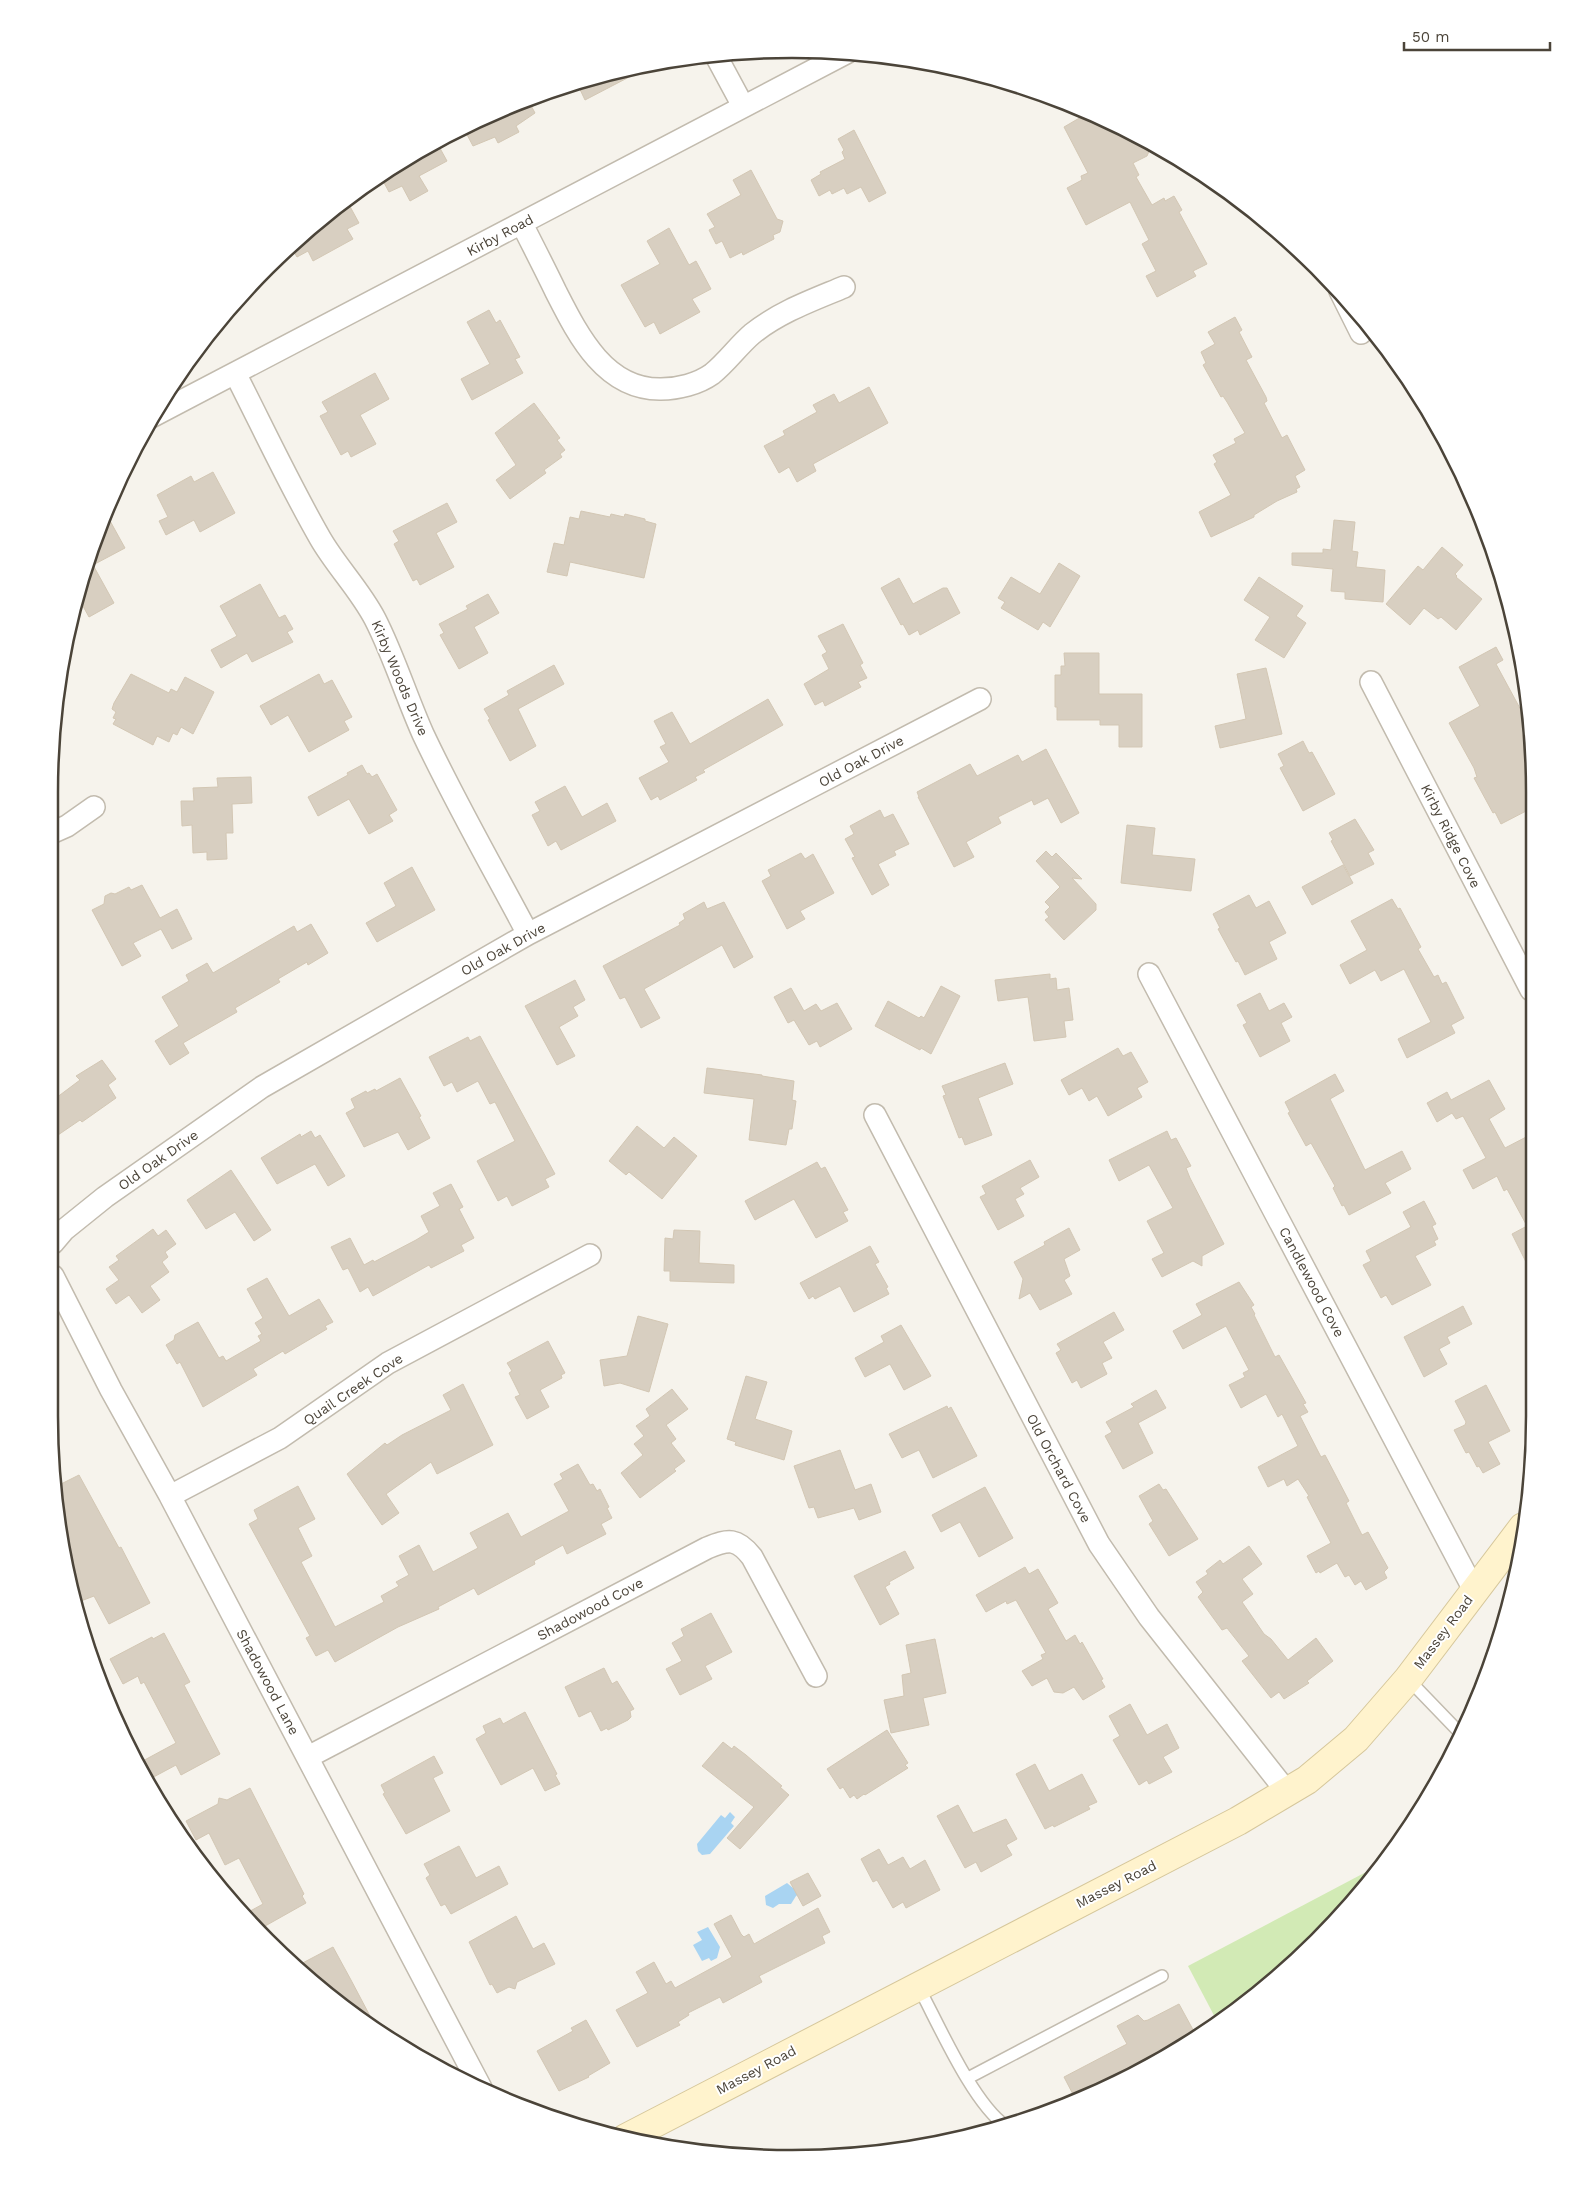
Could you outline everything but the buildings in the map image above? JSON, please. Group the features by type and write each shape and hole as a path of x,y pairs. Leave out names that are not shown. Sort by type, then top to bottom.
{"street":[{"name":"Kirby Road","path":"166,409 835,59"},
{"path":"719,62 743,106"},
{"path":"522,224 572,322 598,360 621,378 634,385 653,389 672,389 691,384 710,375 724,364 752,334 769,322 807,302 844,287"},
{"path":"1356,322 1361,332"},
{"name":"Kirby Woods Drive","path":"235,373 318,535 334,562 374,616 430,749 528,934"},
{"name":"Kirby Ridge Cove","path":"1371,682 1526,980"},
{"name":"Old Oak Drive","path":"58,1237 64,1230 105,1198 262,1087 528,934 980,699"},
{"path":"58,830 94,807"},
{"name":"Candlewood Cove","path":"1149,974 1474,1590"},
{"name":"Old Orchard Cove","path":"875,1115 1099,1544 1149,1617 1287,1792"},
{"name":"Quail Creek Cove","path":"170,1496 280,1438 395,1359 590,1255"},
{"name":"Shadowood Lane","path":"58,1286 111,1390 170,1496 476,2078"},
{"name":"Massey Road","path":"637,2132 1238,1821 1287,1792 1328,1764 1356,1739 1408,1679 1516,1536"},
{"name":"Shadowood Cove","path":"308,1758 707,1548 728,1541 738,1542 752,1557 816,1676"}],"lane":[{"path":"1408,1679 1456,1729"},
{"path":"968,2078 1162,1976"},
{"path":"918,1986 968,2078 999,2119"}],"green space":[{"path":"1367,1871 1311,1934 1276,1967 1214,2016 1188,1966"}],"water":[{"path":"730,1812 735,1817 731,1823 734,1826 710,1854 702,1855 698,1851 697,1844 721,1815 725,1818"},
{"path":"787,1883 793,1888 798,1886 801,1893 796,1896 791,1904 779,1904 773,1908 766,1905 765,1896"},
{"path":"708,1927 720,1947 717,1958 711,1961 709,1958 702,1961 693,1945 702,1940 697,1932"}]}
